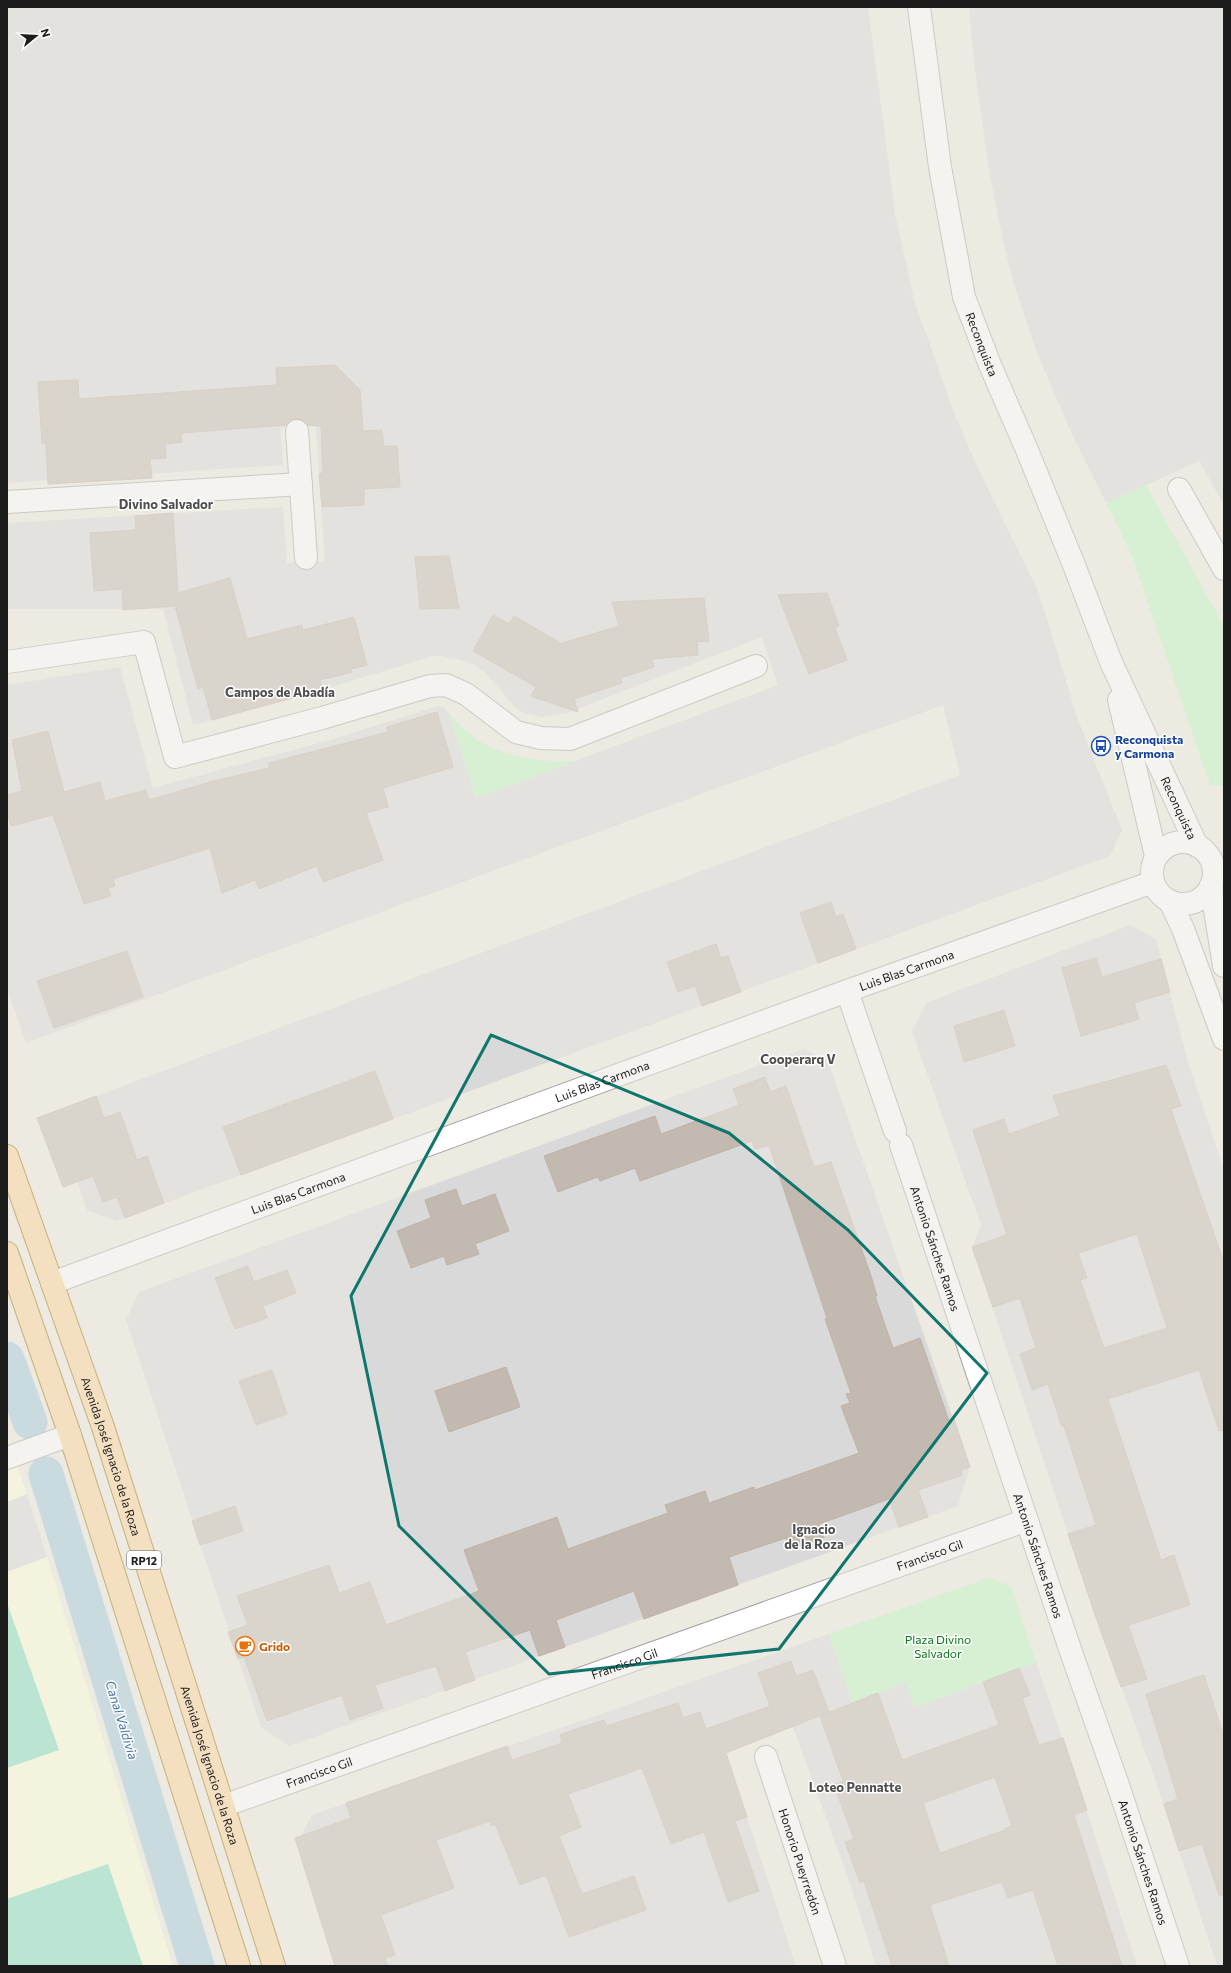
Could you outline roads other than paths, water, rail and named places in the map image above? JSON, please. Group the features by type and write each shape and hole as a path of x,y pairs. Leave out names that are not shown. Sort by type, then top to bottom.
{"main road":[{"name":"Avenida José Ignacio de la Roza","path":"7,1156 103,1427 274,1966"},
{"name":"RP12","path":"7,1254 70,1435 239,1966"}],"street":[{"name":"Reconquista","path":"919,7 940,167 964,297 990,365 1074,565 1111,662 1209,850"},
{"path":"297,431 306,558"},
{"path":"7,502 301,484"},
{"path":"1179,489 1224,569"},
{"path":"7,662 144,642 175,756 322,718 430,686 441,685 446,685 466,694 516,732 541,738 570,739 756,666"},
{"name":"Reconquista","path":"1111,662 1156,856"},
{"path":"1216,880 1206,893 1198,900 1179,904 1162,896 1153,882 1151,873 1156,856 1165,848 1175,843 1186,842 1209,850 1216,880 1224,966"},
{"name":"Luis Blas Carmona","path":"52,1283 847,991 1153,882"},
{"path":"1170,901 1183,929 1224,1039"},
{"name":"Antonio Sánches Ramos","path":"847,991 1178,1966"},
{"path":"23,1452 70,1435"},
{"name":"Francisco Gil","path":"223,1806 1026,1520"},
{"name":"Honorio Pueyrredón","path":"766,1757 835,1966"}],"waterway":[{"name":"Canal Valdivia","path":"7,1359 30,1422"},
{"name":"Canal Valdivia","path":"46,1474 197,1966"}],"place":[{"name":"Reconquista y Carmona","path":"1101,746"},
{"name":"Grido","path":"245,1646"}],"district":[{"name":"Divino Salvador","path":"166,504"},
{"name":"Campos de Abadía","path":"280,692"},
{"name":"Cooperarq V","path":"798,1059"},
{"name":"Ignacio de la Roza","path":"814,1536"},
{"name":"Loteo Pennatte","path":"855,1787"}],"park label":[{"name":"Plaza Divino Salvador","path":"938,1646"}]}
